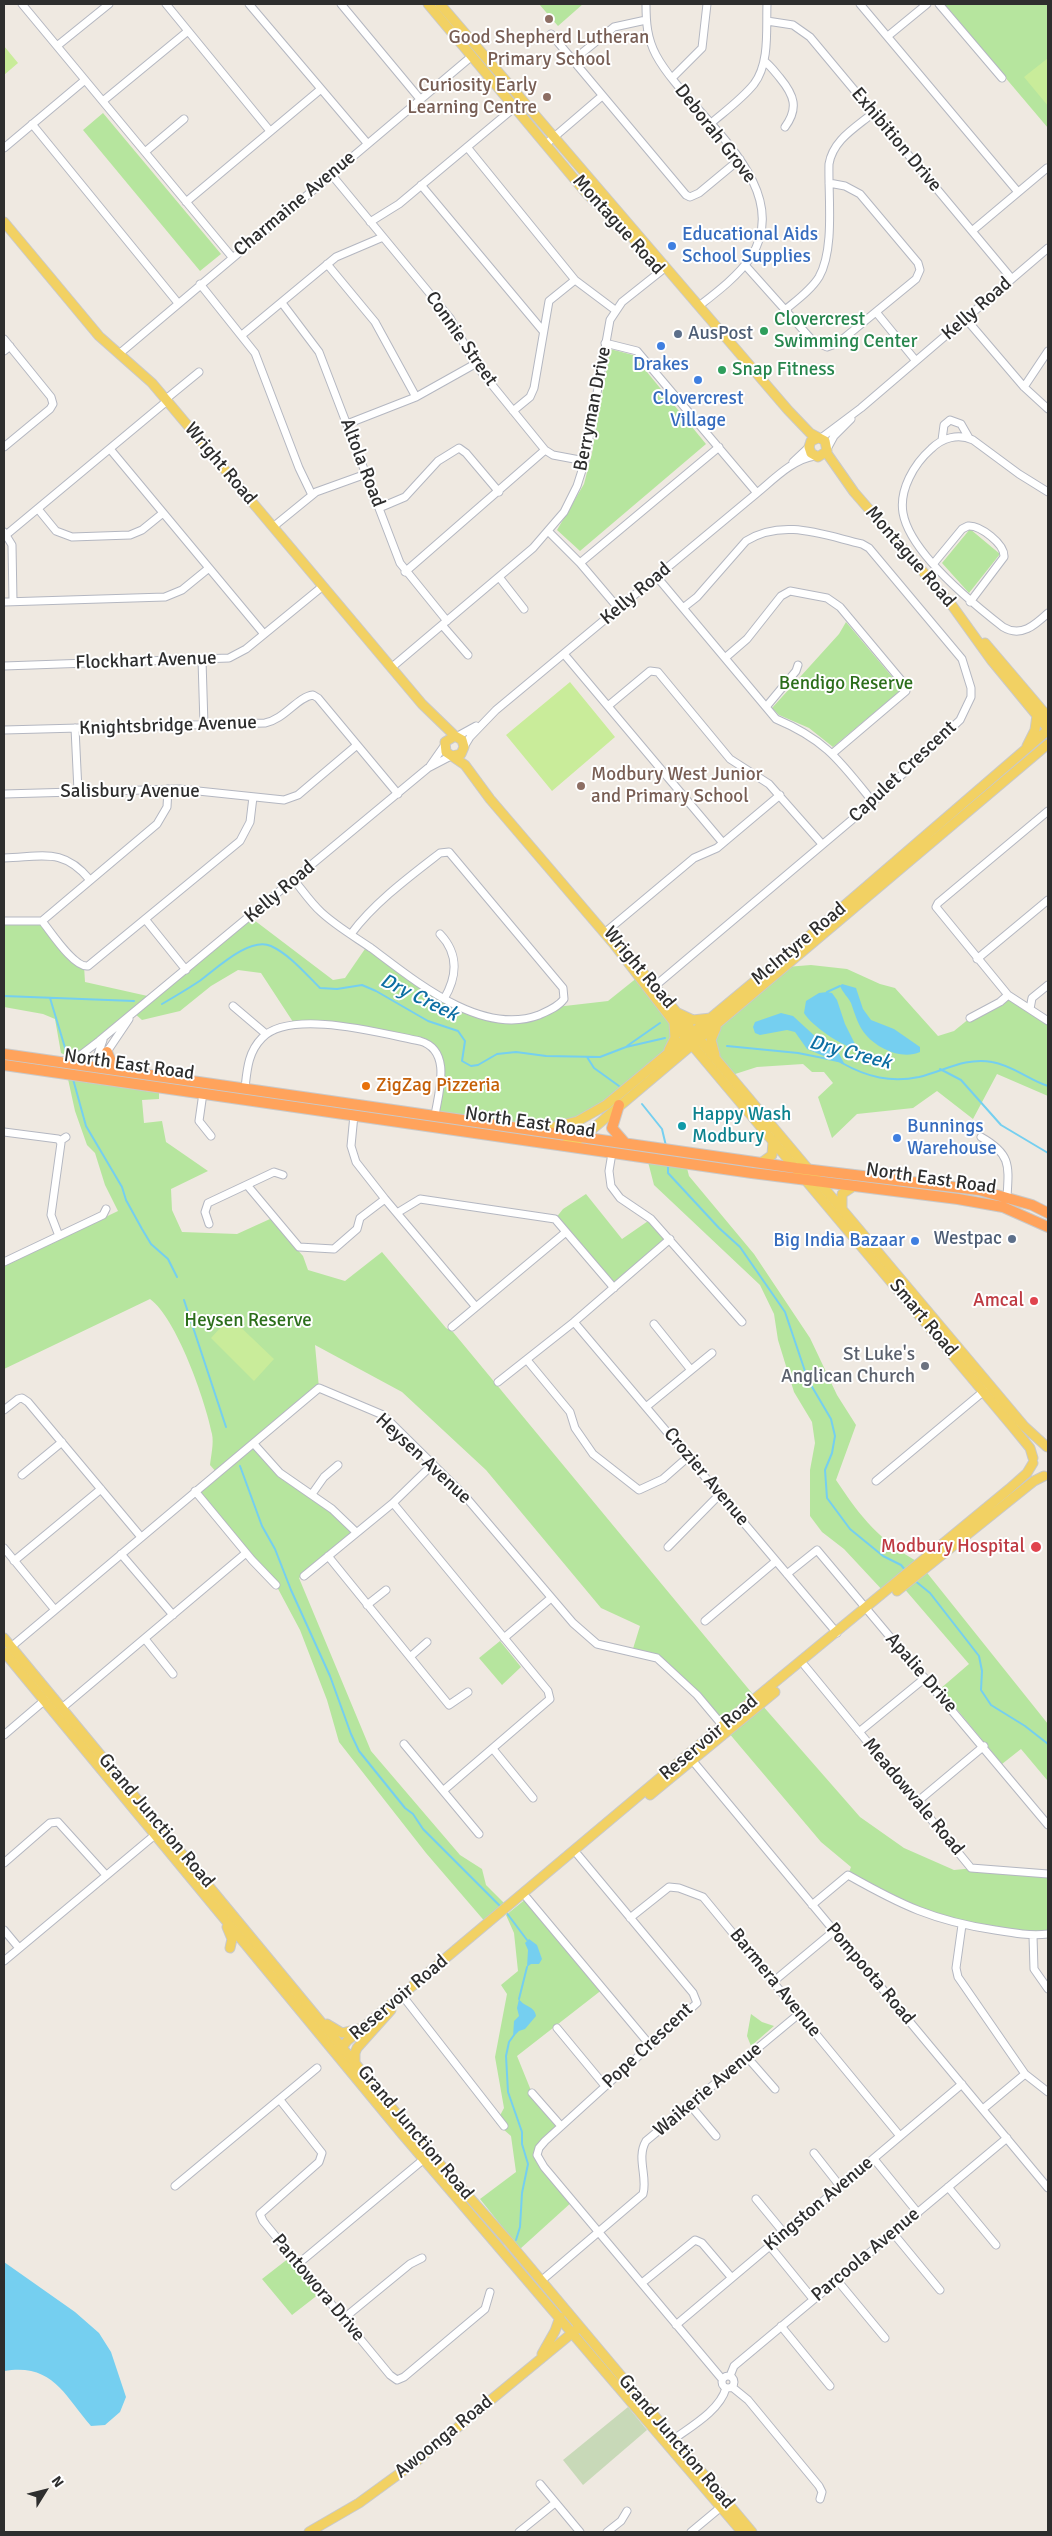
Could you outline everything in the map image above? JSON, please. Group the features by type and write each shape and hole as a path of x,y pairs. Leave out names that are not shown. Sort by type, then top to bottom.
{"highway":[{"path":"107,1052 112,1064 133,1074"},
{"name":"North East Road","path":"4,1054 796,1168 979,1190 1007,1197 1048,1213"},
{"name":"North East Road","path":"4,1065 807,1181 958,1199 1005,1208 1048,1226"},
{"path":"80,1076 96,1068 113,1081"},
{"path":"233,1097 245,1088 254,1100"},
{"path":"340,1102 354,1115 366,1105"},
{"path":"619,1105 612,1128 625,1143"},
{"path":"1005,1208 1007,1197"},
{"path":"1025,1203 1048,1220"}],"main road":[{"name":"Montague Road","path":"428,4 553,137 663,270 807,430 814,442"},
{"name":"Montague Road","path":"440,4 515,107 546,144 588,194 663,270"},
{"name":"Wright Road","path":"4,222 93,329 118,354 147,378 428,712 455,736"},
{"path":"814,442 810,451 822,453"},
{"path":"814,442 822,453"},
{"name":"Montague Road","path":"822,453 1048,717"},
{"name":"Montague Road","path":"966,623 992,661 1048,730"},
{"path":"1035,701 1048,710"},
{"name":"Wright Road","path":"428,712 444,744"},
{"path":"1023,752 1035,730 1037,715"},
{"name":"McIntyre Road","path":"563,1145 583,1137 1048,730"},
{"path":"455,736 462,740 464,748 459,755 452,756 446,752 444,744 449,738 455,736"},
{"name":"McIntyre Road","path":"714,1021 1046,747"},
{"name":"Wright Road","path":"464,748 469,763 485,784 654,986 773,1141 807,1181"},
{"name":"Wright Road","path":"452,756 465,765 612,943 674,1022 719,1064 819,1182"},
{"path":"673,1010 693,1020 714,1021 711,1043 719,1064"},
{"path":"667,1055 675,1038 674,1022"},
{"name":"McIntyre Road","path":"536,1130 568,1124 593,1114 667,1055 693,1039"},
{"path":"761,1163 772,1155 773,1141"},
{"name":"Smart Road","path":"807,1181 1024,1440 1036,1471 1047,1477"},
{"name":"Smart Road","path":"819,1182 1024,1426 1048,1447"},
{"path":"842,1208 842,1194 854,1186"},
{"name":"Reservoir Road","path":"339,2050 367,2024 403,1997 910,1576 1027,1473 1037,1451 1048,1447"},
{"name":"Reservoir Road","path":"910,1576 1034,1481 1047,1477"},
{"name":"Grand Junction Road","path":"4,1638 6,1650 48,1698 129,1801 159,1831 339,2050 424,2159 560,2317 576,2330"},
{"name":"Grand Junction Road","path":"48,1698 62,1708 114,1771 218,1910 248,1940 315,2015 339,2050 355,2063 416,2137 541,2281 576,2330 724,2505 752,2532"},
{"path":"114,1771 114,1778 129,1801"},
{"path":"218,1910 231,1936 230,1948"},
{"name":"Reservoir Road","path":"339,2050 349,2045 391,2010 403,1997"},
{"path":"355,2063 357,2048 391,2010"},
{"path":"315,2015 342,2033 367,2024"},
{"path":"416,2137 423,2151 424,2159 439,2163"},
{"path":"539,2359 555,2331 560,2317"},
{"name":"Awoonga Road","path":"309,2532 359,2503 418,2460 576,2330"},
{"name":"Grand Junction Road","path":"724,2505 742,2532"}],"street":[{"path":"22,4 232,257"},
{"path":"57,46 109,4"},
{"path":"166,4 270,130"},
{"path":"249,4 367,144"},
{"path":"341,4 420,99"},
{"name":"Deborah Grove","path":"646,4 648,34 655,54 672,78 740,159 755,183 763,219 758,242 745,265 697,308"},
{"path":"672,78 702,48 707,4"},
{"path":"710,124 752,86 764,61 768,4"},
{"path":"860,4 1018,192"},
{"path":"888,36 927,4"},
{"path":"939,4 1002,78"},
{"path":"572,61 614,27 646,20"},
{"name":"Exhibition Drive","path":"767,21 792,25 806,33 1012,279"},
{"path":"103,102 188,31"},
{"path":"551,34 688,196 699,193 740,159"},
{"name":"Charmaine Avenue","path":"118,354 475,53"},
{"path":"764,61 793,95 795,103 792,115 785,127"},
{"path":"4,148 84,80"},
{"path":"186,202 321,89"},
{"path":"546,144 602,96"},
{"path":"370,222 393,208 515,107"},
{"path":"785,310 812,285 821,272 829,230 830,159 836,145 873,113"},
{"path":"145,152 184,119"},
{"path":"32,124 178,303"},
{"path":"467,147 575,280 615,310 663,270"},
{"path":"972,231 1048,168"},
{"name":"Connie Street","path":"331,174 452,321 475,364 545,450"},
{"path":"745,265 816,344 827,347 834,346 916,279 919,267 860,194 845,186 829,183"},
{"path":"421,185 543,331"},
{"path":"242,335 327,264 348,250 384,238"},
{"name":"Kelly Road","path":"464,748 485,722 564,654 788,468 814,442 861,408 1048,248"},
{"path":"327,264 375,322 416,397"},
{"path":"513,410 534,392 549,301 575,280"},
{"path":"200,284 255,353 299,468 312,495"},
{"name":"Altola Road","path":"282,303 317,348 405,572 468,655"},
{"name":"Berryman Drive","path":"391,668 549,532 568,504 585,461 605,343 609,324 615,310"},
{"path":"876,312 916,361"},
{"path":"966,319 1024,387 1048,409"},
{"path":"4,339 7,349 51,396 53,404 50,409 4,447"},
{"path":"605,343 637,350 757,493"},
{"path":"1024,387 1048,351"},
{"path":"347,424 416,397 475,364"},
{"path":"13,602 12,547 5,534 110,449 199,372"},
{"name":"Kelly Road","path":"788,468 822,453 834,436 861,408"},
{"path":"942,440 944,425 950,420 961,424 968,438"},
{"path":"1048,492 968,438 956,437 942,440 930,450 912,473 904,490 904,518 911,534 934,563 970,602 1003,627 1014,631 1029,628 1048,613"},
{"path":"580,563 719,447"},
{"path":"379,508 402,499 442,458 459,448 466,453 499,492"},
{"path":"110,449 264,634"},
{"path":"405,572 545,450 554,455 585,461"},
{"path":"273,527 312,495 366,474"},
{"path":"38,509 56,531 72,537 130,534 142,530 163,513"},
{"path":"934,563 962,529 968,526 978,528 1001,546 1004,557 970,602"},
{"name":"Capulet Crescent","path":"654,986 873,802 960,720 971,697 971,688 962,659 869,548 862,544 791,528 756,534 746,541 697,597 683,608"},
{"path":"549,532 580,563 618,609"},
{"path":"4,602 168,596 182,590 209,568"},
{"path":"499,577 524,608"},
{"path":"658,577 776,719 803,730 833,753 873,802"},
{"name":"Flockhart Avenue","path":"4,666 202,660 233,657 322,586"},
{"path":"725,658 747,639 781,596 790,590 827,598 840,607 906,686 906,691 833,753"},
{"path":"564,654 723,843"},
{"path":"202,660 204,724"},
{"path":"766,707 796,672 798,665"},
{"path":"608,706 650,670 658,672 730,759 749,769 780,795 822,844"},
{"name":"Knightsbridge Avenue","path":"4,730 271,722 284,715 306,696 313,695 318,698 398,794"},
{"name":"Kelly Road","path":"455,736 485,722"},
{"path":"75,728 78,792"},
{"name":"Kelly Road","path":"428,768 444,744"},
{"name":"Salisbury Avenue","path":"4,794 168,789 282,800 298,795 357,745"},
{"name":"Kelly Road","path":"58,1062 82,1054 186,970 428,768 452,756"},
{"path":"4,922 42,921 157,824 167,807 168,789"},
{"path":"608,930 694,858 723,843 780,795"},
{"path":"42,921 71,956 84,966 92,963 240,841 250,822 253,797"},
{"path":"1048,811 936,905 937,910 1008,995 1048,1021"},
{"path":"294,880 323,913 352,934 444,999 468,1011 516,1020 543,1013 558,1005 564,999 563,988 449,852 440,853 405,882 366,915 352,934"},
{"path":"4,858 62,858 76,864 90,880"},
{"path":"977,959 1048,900"},
{"path":"145,919 186,970"},
{"path":"440,934 451,947 454,972 452,986 444,999"},
{"path":"1030,1009 1032,998 1048,985"},
{"path":"970,1018 1000,1002 1008,995"},
{"path":"233,1006 266,1034"},
{"name":"Kelly Road","path":"96,1068 131,1015"},
{"path":"245,1088 249,1059 258,1043 266,1034 279,1028 319,1024 390,1035 428,1044 438,1054 441,1065 435,1115"},
{"name":"Kelly Road","path":"96,1068 98,1050 108,1033"},
{"path":"203,1093 199,1122 211,1136"},
{"path":"354,1115 351,1141 354,1157 385,1199 476,1307"},
{"path":"4,1132 63,1139 51,1215 59,1236"},
{"path":"981,1137 997,1146 1005,1159 1008,1173 1007,1197"},
{"path":"612,1153 609,1171 611,1186 620,1198 650,1219 670,1239 742,1322"},
{"path":"208,1224 205,1212 208,1203 274,1172 283,1174"},
{"path":"247,1185 299,1247 334,1249 357,1229 360,1218 385,1199"},
{"path":"397,1213 420,1199 555,1219 614,1288"},
{"path":"4,1262 103,1215 106,1209"},
{"path":"452,1327 566,1232"},
{"path":"498,1382 574,1322 670,1239"},
{"name":"Crozier Avenue","path":"574,1322 839,1635"},
{"path":"654,1324 691,1370"},
{"path":"646,1407 712,1353"},
{"path":"527,1360 570,1412 575,1428 593,1454 639,1490 663,1478 688,1457"},
{"name":"Heysen Avenue","path":"6,1650 319,1388 382,1416 464,1494 573,1624 597,1644 658,1658 696,1695 725,1728"},
{"path":"876,1481 984,1391"},
{"path":"4,1410 18,1398 28,1402 141,1537"},
{"path":"22,1475 62,1442"},
{"path":"254,1444 280,1473 312,1494 356,1532"},
{"path":"304,1576 393,1503 433,1464"},
{"path":"312,1494 324,1477 338,1466"},
{"path":"14,1561 101,1489"},
{"path":"195,1491 246,1553 276,1585"},
{"path":"668,1547 720,1494"},
{"path":"393,1503 548,1691 550,1699 444,1790"},
{"path":"4,1548 55,1610"},
{"name":"Apalie Drive","path":"788,1574 817,1550 984,1746 1048,1825"},
{"path":"62,1708 246,1553"},
{"path":"120,1554 172,1615"},
{"path":"328,1556 450,1705 468,1692"},
{"path":"704,1621 776,1561"},
{"path":"367,1605 386,1590"},
{"path":"504,1638 551,1598"},
{"path":"145,1639 173,1674"},
{"path":"410,1657 427,1642"},
{"name":"Meadowvale Road","path":"803,1664 971,1868 1048,1874"},
{"path":"860,1732 925,1678"},
{"path":"4,1735 48,1698"},
{"path":"404,1744 479,1834"},
{"path":"917,1802 984,1746"},
{"path":"493,1749 534,1798"},
{"name":"Pompoota Road","path":"690,1757 1048,2188"},
{"path":"4,1862 50,1823 58,1822 106,1875"},
{"path":"4,1961 159,1831"},
{"name":"Pope Crescent","path":"576,1853 693,1993 698,2003 692,2011 650,2045 539,2148 537,2155 540,2161 599,2232"},
{"path":"812,1905 848,1875 900,1905 962,1925 1033,1936 1048,1934"},
{"name":"Barmera Avenue","path":"630,1918 669,1887 696,1893 709,1903 900,2136"},
{"path":"525,1896 650,2045"},
{"path":"962,1925 956,1968 958,1977 1025,2074 1048,2092"},
{"path":"4,1930 19,1948"},
{"path":"774,1981 834,1931"},
{"path":"1033,1936 1034,1969 1048,1989"},
{"path":"403,1997 504,2126"},
{"name":"Waikerie Avenue","path":"541,2281 643,2194 645,2187 641,2154 646,2141 800,2013"},
{"path":"556,2028 605,2086"},
{"path":"747,2057 774,2089"},
{"path":"175,2186 317,2068"},
{"path":"983,2109 1025,2074"},
{"name":"Kingston Avenue","path":"676,2324 962,2084"},
{"path":"532,2093 561,2126"},
{"name":"Pantowora Drive","path":"280,2100 322,2153 319,2162 260,2214 298,2264 390,2375 397,2380 404,2376 485,2309 490,2292"},
{"path":"690,2105 716,2136"},
{"name":"Parcoola Avenue","path":"726,2378 734,2366 1007,2138"},
{"path":"814,2153 840,2186"},
{"path":"874,2158 918,2213"},
{"path":"298,2264 424,2159"},
{"path":"948,2187 996,2245"},
{"path":"756,2199 784,2233"},
{"path":"599,2232 676,2324 726,2378 734,2380 716,2405 671,2442"},
{"path":"892,2233 940,2290"},
{"path":"642,2283 696,2240 702,2243 731,2278"},
{"path":"769,2245 813,2299"},
{"path":"344,2319 410,2264 422,2258"},
{"path":"837,2280 885,2338"},
{"path":"781,2326 830,2386"},
{"path":"726,2378 723,2386 748,2400 819,2486 822,2492 820,2499"},
{"path":"540,2484 580,2532"},
{"path":"519,2532 555,2503"},
{"path":"690,2532 724,2505"},
{"path":"607,2532 620,2521 627,2511"}],"green space":[{"path":"539,4 583,4 558,26"},
{"path":"943,4 1048,4 1048,128"},
{"path":"4,46 18,63 4,75"},
{"path":"1048,58 1048,106 1024,77"},
{"path":"103,113 221,254 200,271 83,130"},
{"path":"610,349 633,355 706,444 580,551 557,530 584,484 592,453"},
{"path":"970,529 1000,554 969,593 942,563"},
{"name":"Bendigo Reserve","path":"846,622 899,685 900,691 833,747 809,728 779,715 772,708 839,634"},
{"path":"570,682 615,737 552,791 506,735"},
{"path":"250,917 333,980 345,978 367,946 448,1001 482,1014 519,1019 556,1007 608,1001 638,977 673,1021 668,1053 591,1113 536,1130 435,1115 440,1062 428,1044 320,1024 295,1025 261,973 238,970 211,986 180,1011 142,1020 134,1013 71,1058 61,1053 55,1019 43,1014 4,1007 4,921 42,921 84,966 85,982 152,997"},
{"path":"811,965 847,969 880,984 895,988 938,1036 954,1031 970,1018 1008,995 1048,1021 1048,1096 997,1074 973,1119 937,1091 913,1108 857,1114 832,1138 818,1097 833,1083 824,1072 812,1072 803,1064 757,1067 732,1075 713,1052 718,1024 786,967"},
{"name":"Heysen Reserve","path":"68,1079 159,1093 159,1099 142,1100 144,1123 162,1121 166,1142 208,1171 171,1189 172,1210 182,1232 237,1234 270,1219 303,1256 308,1270 345,1281 382,1252 446,1328 453,1332 756,1698 723,1726 658,1658 632,1652 640,1626 601,1608 486,1470 402,1392 315,1345 319,1388 253,1443 280,1473 356,1532 299,1578 371,1751 460,1855 482,1869 486,1885 508,1907 487,1924 426,1853 339,1742 327,1700 300,1630 276,1585 195,1491 217,1473 210,1465 213,1445 212,1434 197,1382 170,1323 160,1309 150,1299 4,1369 4,1266 118,1211 105,1185 95,1153 87,1145 75,1111"},
{"path":"647,1158 686,1164 689,1176 754,1254 810,1338 837,1395 856,1425 836,1480 872,1528 893,1546 920,1563 885,1593 844,1549 822,1532 810,1516 810,1470 815,1443 812,1422 794,1392 778,1340 774,1314 760,1285 654,1185"},
{"path":"586,1194 622,1239 651,1219 670,1239 614,1288 555,1219 563,1209"},
{"path":"230,1317 274,1359 254,1381 211,1338"},
{"path":"924,1569 1048,1724 1047,1780 1021,1749 1002,1764 940,1689 969,1664 902,1586"},
{"path":"500,1641 521,1667 502,1685 479,1658"},
{"path":"762,1705 860,1817 904,1848 954,1870 975,1868 1048,1872 1048,1931 1031,1932 993,1929 974,1926 918,1911 881,1895 848,1875 851,1867 821,1842 728,1732"},
{"path":"527,1898 603,1989 517,2056 532,2093 561,2126 537,2155 573,2201 520,2249 480,2199 516,2172 511,2136 496,2123 504,2108 495,2057 507,1994 501,1985 518,1971 514,1933 506,1915"},
{"path":"751,2014 762,2022 774,2026 751,2046 747,2036"},
{"path":"289,2258 319,2294 292,2315 262,2279"},
{"path":"628,2407 647,2430 583,2485 563,2460"}],"water":[{"path":"842,984 856,988 863,1009 871,1020 894,1029 920,1047 920,1052 906,1055 898,1054 884,1049 871,1040 859,1024 851,1003 840,986"},
{"path":"819,993 832,993 837,1000 845,1024 856,1046 852,1048 826,1034 804,1013 806,1001"},
{"path":"781,1013 793,1016 818,1039 835,1046 845,1065 807,1049 795,1032 787,1030 760,1035 755,1033 753,1027 755,1022"},
{"path":"529,1939 537,1945 542,1959 539,1964 531,1964 527,1967 528,1950 525,1943"},
{"path":"519,1999 534,2010 536,2016 525,2029 519,2031 513,2037 514,2021 519,2016 517,2008"},
{"path":"4,2262 75,2312 99,2333 111,2352 126,2397 120,2412 105,2425 91,2426 65,2393 46,2377 34,2372 21,2370 4,2371"}],"waterway":[{"name":"Dry Creek","path":"162,1004 198,982 232,956 242,950 262,944 271,946 285,954 320,988 337,989 362,985 428,1021 458,1031 465,1041 462,1061 471,1066 478,1065 497,1054 516,1052 546,1056 600,1057 626,1047 665,1038"},
{"path":"827,992 840,986"},
{"name":"Dry Creek","path":"4,996 134,1001"},
{"path":"50,998 66,1051"},
{"path":"627,1046 660,1023"},
{"name":"Dry Creek","path":"727,1046 798,1053 838,1061"},
{"path":"587,1057 594,1068 619,1086"},
{"name":"Dry Creek","path":"842,1063 879,1078 909,1079 973,1061 992,1062 1007,1066 1048,1086"},
{"path":"940,1069 961,1080 1001,1125 1048,1153"},
{"path":"73,1079 86,1126 122,1187 126,1200 151,1244 168,1259 177,1277"},
{"path":"642,1104 662,1129 666,1146"},
{"path":"668,1166 668,1173 719,1228 740,1247 785,1312 808,1380 831,1419 835,1436 832,1453 825,1470 827,1498 850,1529 883,1556 901,1565 906,1571"},
{"path":"184,1300 226,1427"},
{"path":"240,1466 262,1526 275,1549 291,1590 330,1676 359,1751 405,1808 413,1814 423,1829 501,1907"},
{"path":"914,1580 930,1593 979,1656 982,1671 981,1690 991,1705 1025,1726 1048,1744"},
{"path":"506,1912 527,1940"},
{"path":"519,1999 527,1967"},
{"path":"514,2035 509,2042 506,2056 508,2092 522,2132 522,2144 528,2164 522,2193 520,2227 516,2240"}],"place":[{"name":"Good Shepherd Lutheran Primary School","path":"549,19"},
{"name":"Curiosity Early Learning Centre","path":"547,97"},
{"name":"Educational Aids School Supplies","path":"672,246"},
{"name":"Clovercrest Swimming Center","path":"764,331"},
{"name":"AusPost","path":"678,334"},
{"name":"Drakes","path":"661,346"},
{"name":"Snap Fitness","path":"722,370"},
{"name":"Clovercrest Village","path":"698,380"},
{"name":"Modbury West Junior and Primary School","path":"581,786"},
{"name":"ZigZag Pizzeria","path":"366,1086"},
{"name":"Happy Wash Modbury","path":"682,1126"},
{"name":"Bunnings Warehouse","path":"897,1138"},
{"name":"Westpac","path":"1012,1239"},
{"name":"Big India Bazaar","path":"915,1241"},
{"name":"Amcal","path":"1034,1301"},
{"name":"St Luke's Anglican Church","path":"925,1366"},
{"name":"Modbury Hospital","path":"1036,1547"}]}
